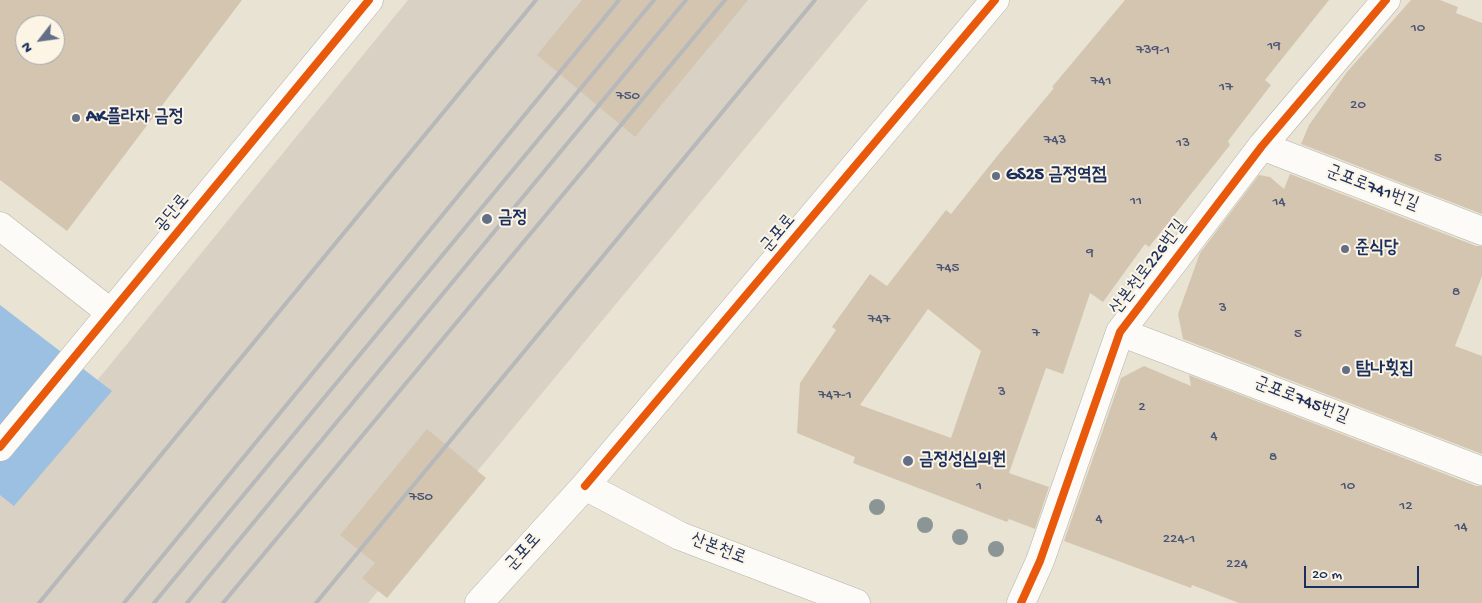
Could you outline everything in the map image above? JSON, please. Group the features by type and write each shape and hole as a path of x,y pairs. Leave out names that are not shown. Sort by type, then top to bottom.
{"street":[{"name":"공단로","path":"0,447 369,0"},
{"name":"군포로","path":"478,603 585,486 995,0"},
{"name":"산본천로226번길","path":"1021,603 1040,561 1120,332 1262,146 1386,0"},
{"name":"군포로741번길","path":"1262,146 1482,231"},
{"path":"0,226 111,313"},
{"name":"군포로745번길","path":"1120,332 1482,471"},
{"name":"산본천로","path":"585,486 680,536 856,603"}],"shaded area":[{"path":"408,0 868,0 368,603 0,603 0,491 105,371"}],"water":[{"path":"0,305 112,391 14,506 0,495"}],"building":[{"name":"AK플라자 금정","path":"0,0 242,0 67,231 0,180"},
{"path":"582,0 748,0 635,137 537,55"},
{"path":"1125,0 1329,0 1265,80 1271,85 1228,141 1230,145 1149,247 1145,244 1103,302 1090,293 1063,374 1046,368 1009,473 1049,487 1035,529 1009,519 1007,522 853,463 855,457 797,433 800,383 836,330 832,327 870,274 887,286 946,210 951,214 1054,88 1052,87","holes":["928,309 981,351 951,438 860,405"]},
{"path":"1411,0 1440,0 1458,7 1456,13 1482,23 1482,214 1301,144 1309,125 1347,72"},
{"path":"1290,174 1476,246 1482,246 1482,276 1455,346 1482,356 1482,454 1183,339 1178,314 1200,253 1259,175 1270,177 1284,189"},
{"path":"1144,366 1191,386 1189,375 1476,486 1482,486 1482,603 1239,603 1192,585 1191,588 1064,541 1121,378"},
{"path":"427,429 486,478 387,598 362,578 375,563 340,535"}],"railway":[{"path":"39,603 536,0"},
{"path":"124,603 619,0"},
{"path":"154,603 654,0"},
{"path":"187,603 686,0"},
{"path":"223,603 725,0"},
{"path":"316,603 815,0"}],"cycle path":[{"path":"0,447 369,0"},
{"path":"585,486 995,0"},
{"path":"1021,603 1040,561 1120,332 1262,146 1386,0"}],"place":[{"name":"AK플라자 금정","path":"76,118"},
{"name":"GS25 금정역점","path":"996,176"},
{"name":"금정","path":"487,219"},
{"name":"준식당","path":"1345,249"},
{"name":"탐나횟집","path":"1346,370"},
{"name":"금정성심의원","path":"908,461"}]}
